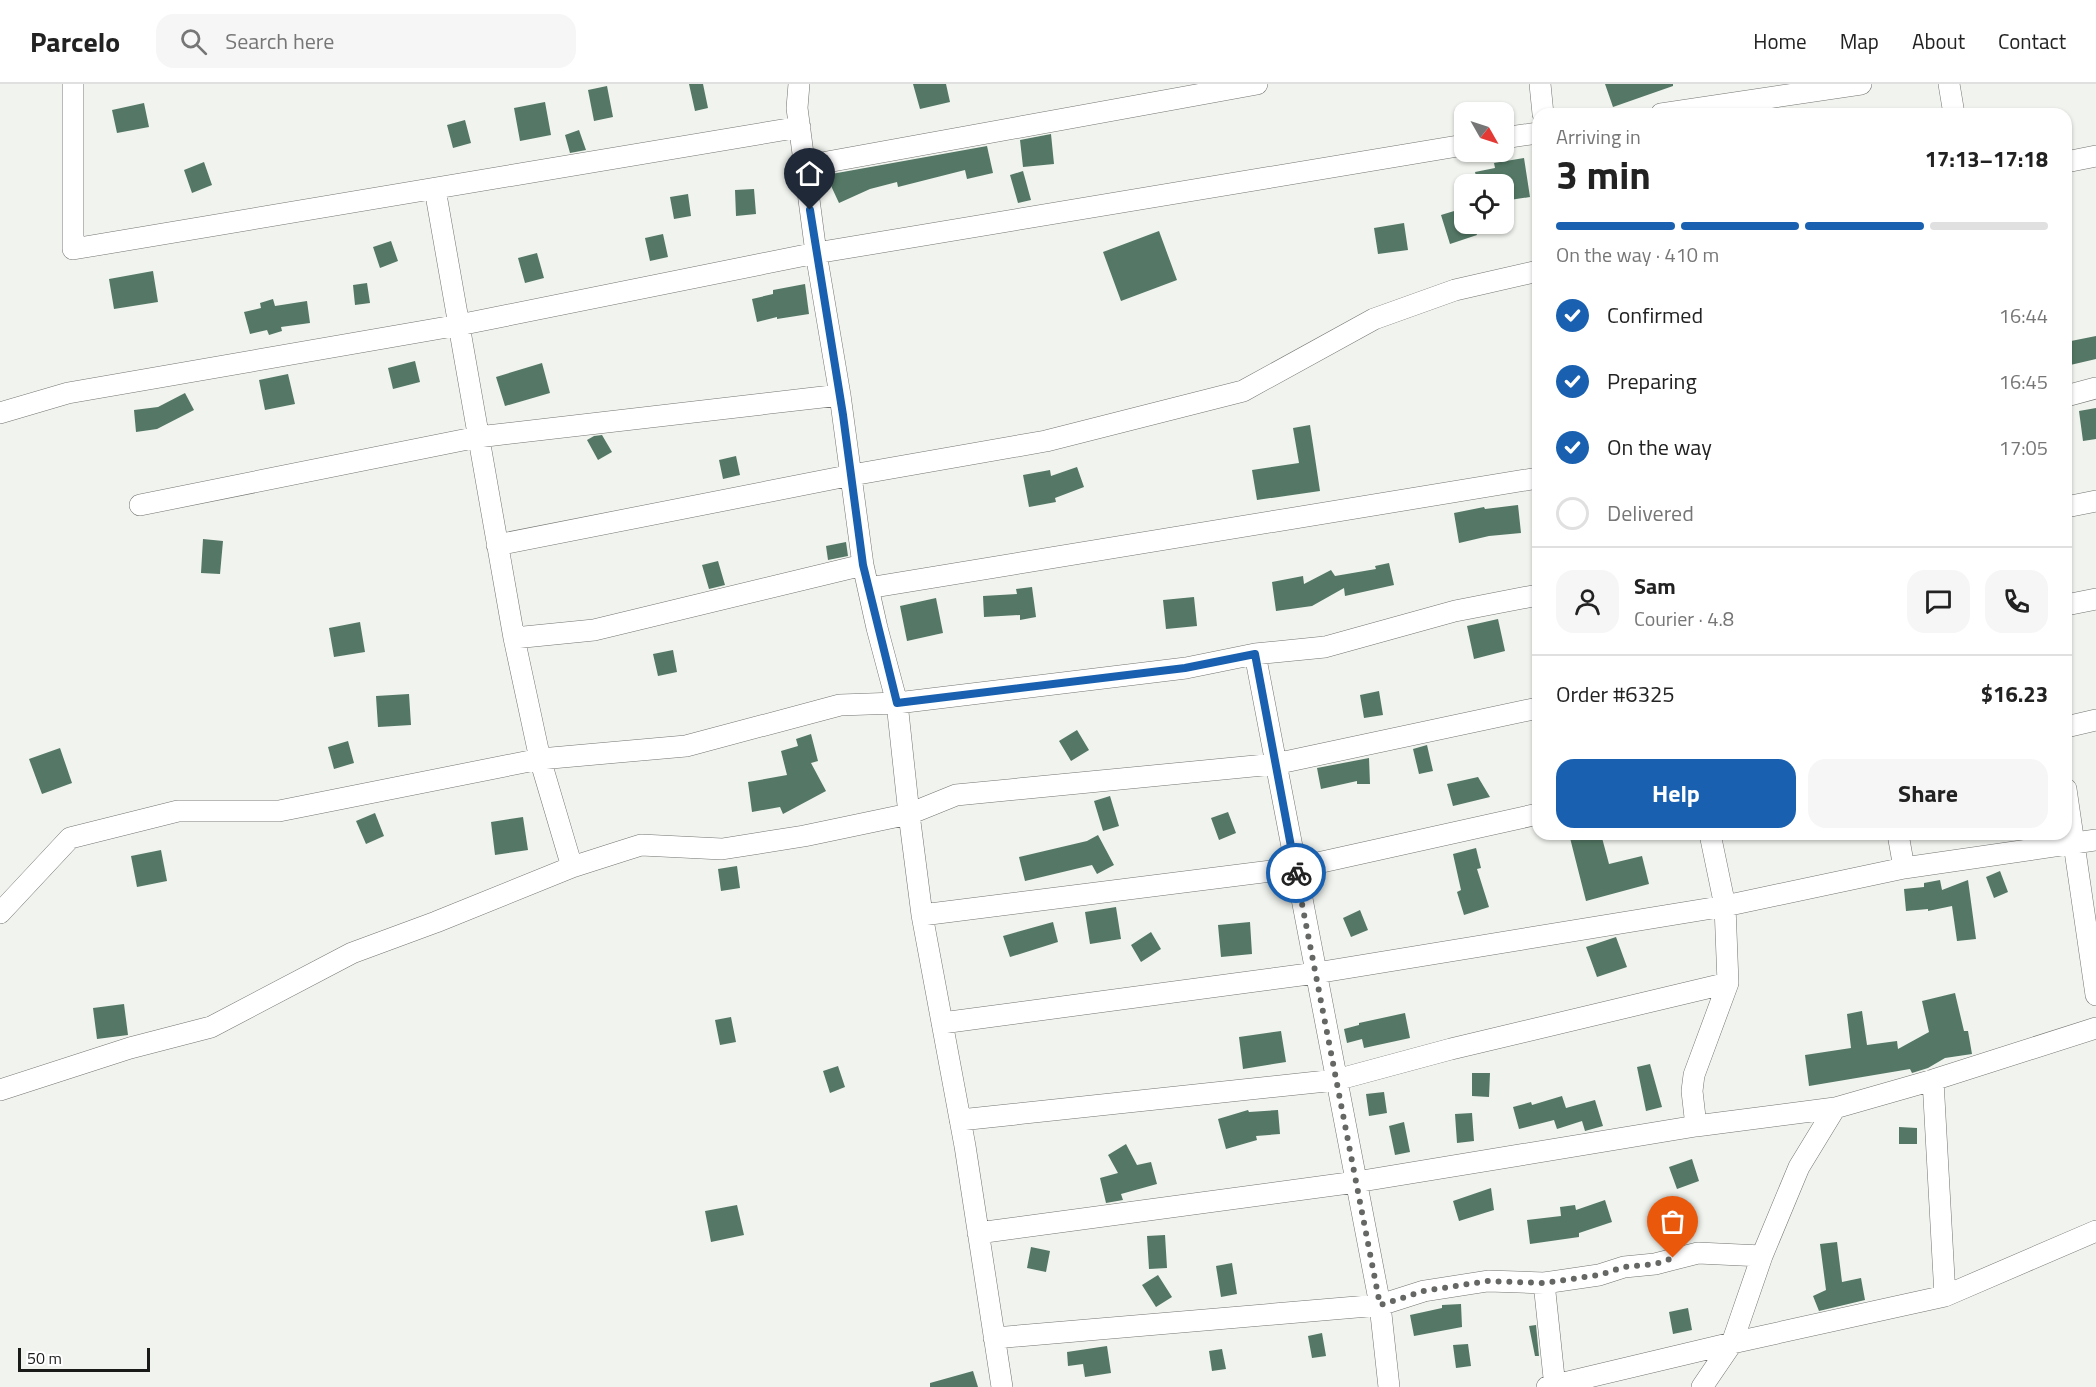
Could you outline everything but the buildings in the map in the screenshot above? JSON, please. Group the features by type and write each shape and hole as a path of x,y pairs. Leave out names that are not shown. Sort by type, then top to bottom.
{"street":[{"path":"73,84 73,249 435,189 799,118"},
{"path":"793,84 816,253 852,475 863,565 897,703 922,915 960,1120 1002,1387"},
{"path":"799,84 799,118"},
{"path":"805,166 1257,84"},
{"path":"1540,84 1542,108"},
{"path":"1701,108 1861,84"},
{"path":"1949,84 1953,108"},
{"path":"1514,136 1532,134"},
{"path":"0,413 68,393 459,325 816,253 1454,147"},
{"path":"2072,161 2096,156"},
{"path":"435,189 514,638 540,759 572,867"},
{"path":"497,545 852,475 1046,441 1243,391 1374,319 1455,290 1532,273"},
{"path":"2072,394 2096,388"},
{"path":"140,505 478,437 840,395"},
{"path":"868,588 1532,479"},
{"path":"2072,506 2096,501"},
{"path":"514,638 594,630 863,565"},
{"path":"0,913 70,838 178,811 279,811 540,759 686,746 840,705 897,703 1185,668 1255,654 1324,647 1455,611 1532,596"},
{"path":"2072,604 2096,599"},
{"path":"1255,654 1380,1305 1389,1387"},
{"path":"0,1090 130,1048 211,1027 352,953 572,867 641,845 722,849 804,836 909,814 956,795 1275,764 1532,709"},
{"path":"2072,726 2096,720"},
{"path":"922,915 1295,868 1532,815"},
{"path":"2072,834 2096,995"},
{"path":"1696,1126 1692,1091 1694,1075 1728,983 1725,906 1711,840"},
{"path":"1899,840 1904,868"},
{"path":"942,1023 1316,973 1725,906 1904,868 2096,840"},
{"path":"960,1120 1336,1080 1451,1049 1728,983"},
{"path":"978,1233 1356,1182 1696,1126 1835,1108 1933,1080 2096,1028"},
{"path":"1933,1080 1945,1296"},
{"path":"1702,1387 1732,1343 1762,1256 1799,1167 1835,1108"},
{"path":"1544,1283 1552,1387 1732,1343 1945,1296 2096,1231"},
{"path":"994,1338 1380,1305 1424,1291 1488,1281 1544,1283 1599,1275 1624,1267 1655,1264 1698,1253 1762,1256"}],"way so far":[{"path":"1296,873 1380,1305 1424,1291 1488,1281 1544,1283 1599,1275 1624,1267 1655,1264 1673,1258"}],"route":[{"path":"810,210 852,475 863,565 897,703 1185,668 1255,654 1296,873"}]}
